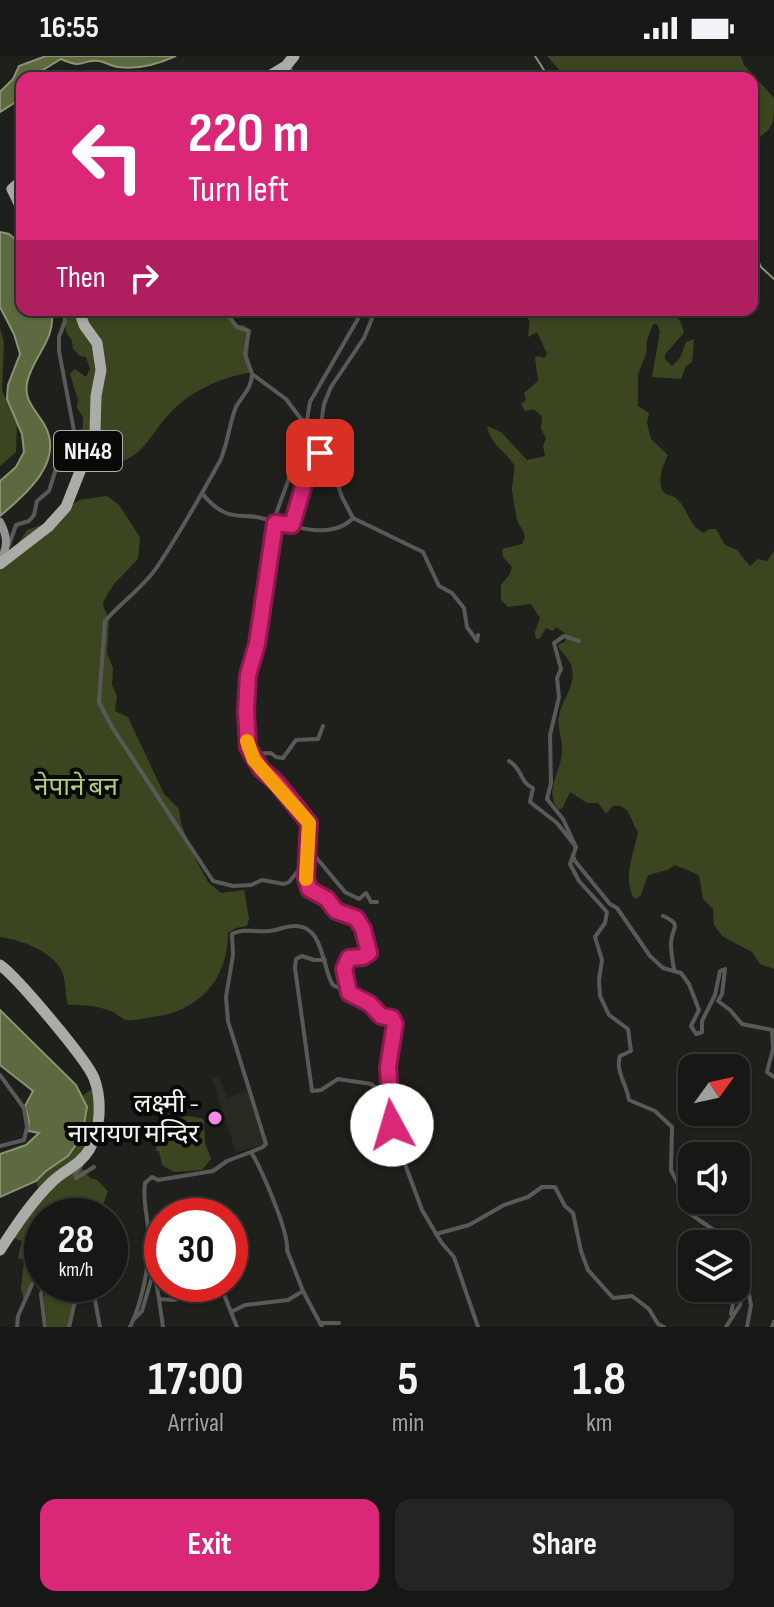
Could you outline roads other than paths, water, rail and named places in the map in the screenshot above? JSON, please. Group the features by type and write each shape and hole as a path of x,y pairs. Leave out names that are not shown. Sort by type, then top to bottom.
{"highway":[{"name":"NH48","path":"0,563 48,527 66,507 95,433 96,396 101,370 97,343 81,316"},
{"path":"0,965 17,980 92,1074 99,1100 96,1132 88,1151 44,1191 0,1250"}],"main road":[{"path":"0,563 7,546 7,536 1,524"}],"street":[{"path":"7,546 12,542 16,525 29,521 34,515 37,501 49,491 59,459 74,431 59,351 65,316"},
{"path":"229,316 237,327 249,331 245,354 252,381 236,408 220,461 156,569 105,621 100,707 213,881 233,886 251,885 262,880 284,884 299,870 300,883 327,899 336,911 356,918 363,929 369,953 363,957 349,958 345,963 349,993"},
{"path":"309,889 306,878 309,823 251,754 246,729 248,675 257,644 279,505 293,471 307,423 307,411 313,394 336,360 359,316"},
{"path":"373,316 364,338 331,387 320,424 319,459 335,477 353,518 423,552 439,586 452,593 464,608 467,627 473,639 477,641 478,635"},
{"path":"252,374 286,399 307,423 320,424"},
{"path":"292,525 311,460 320,453"},
{"path":"202,493 223,511 275,523 318,530 343,525 353,518"},
{"path":"579,641 564,636 554,643 561,669 557,678 559,697 549,743 551,783 547,799 563,819 576,847 570,864 576,876 607,912 605,923 595,937 602,960 599,989 609,1015 628,1029 631,1051 620,1056 618,1062 629,1100 655,1111 672,1127 671,1170 689,1213 713,1230"},
{"path":"251,754 271,753 283,758 297,740 318,739 323,726"},
{"path":"509,761 519,768 526,785 533,788 530,802 557,823 576,847"},
{"path":"309,848 314,858 349,895 359,899 366,893 372,903 377,902"},
{"path":"573,856 591,882 617,908 650,956 663,968 674,969 683,975 698,1001 699,1010 691,1026 699,1035 702,1021 715,995 720,971 725,969 722,994 718,1001 742,1024 772,1030 773,1049 767,1072 774,1077"},
{"path":"663,916 676,928 671,944 674,947 671,955 674,969"},
{"path":"130,1327 143,1285 148,1250 145,1183 152,1177 158,1180 213,1171 227,1161 266,1144 228,1021 226,997 233,955 232,934 295,925 311,932 325,960 330,982 370,1004 381,1016 394,1020 388,1090 392,1129 422,1210 454,1257 478,1327"},
{"path":"325,960 302,956 296,959 295,968 312,1091 319,1091 338,1079 388,1090"},
{"path":"0,1075 23,1105 28,1123 24,1140 0,1146"},
{"path":"88,1151 75,1175 80,1177 94,1167"},
{"path":"251,1152 274,1203 303,1291 322,1325 339,1323"},
{"path":"436,1234 469,1225 542,1187 555,1187 565,1206 573,1213 588,1270 613,1298 632,1296 649,1309 658,1324 664,1327"},
{"path":"726,1327 740,1305 742,1292 747,1285 751,1305 747,1327"},
{"path":"231,1312 245,1305 288,1300 303,1291"},
{"path":"17,1327 24,1302"},
{"path":"42,1302 45,1327"},
{"path":"69,1327 75,1302"},
{"path":"95,1302 100,1327"},
{"path":"133,1321 142,1311 145,1302"},
{"path":"159,1302 163,1327"},
{"path":"227,1302 237,1327"},
{"path":"731,1317 734,1302"}],"waterway":[{"path":"535,56 545,72"},
{"path":"758,261 774,279"}],"place":[{"name":"लक्ष्मी - नारायण मन्दिर","path":"215,1118"}],"park label":[{"name":"नेपाने बन","path":"76,786"}]}
